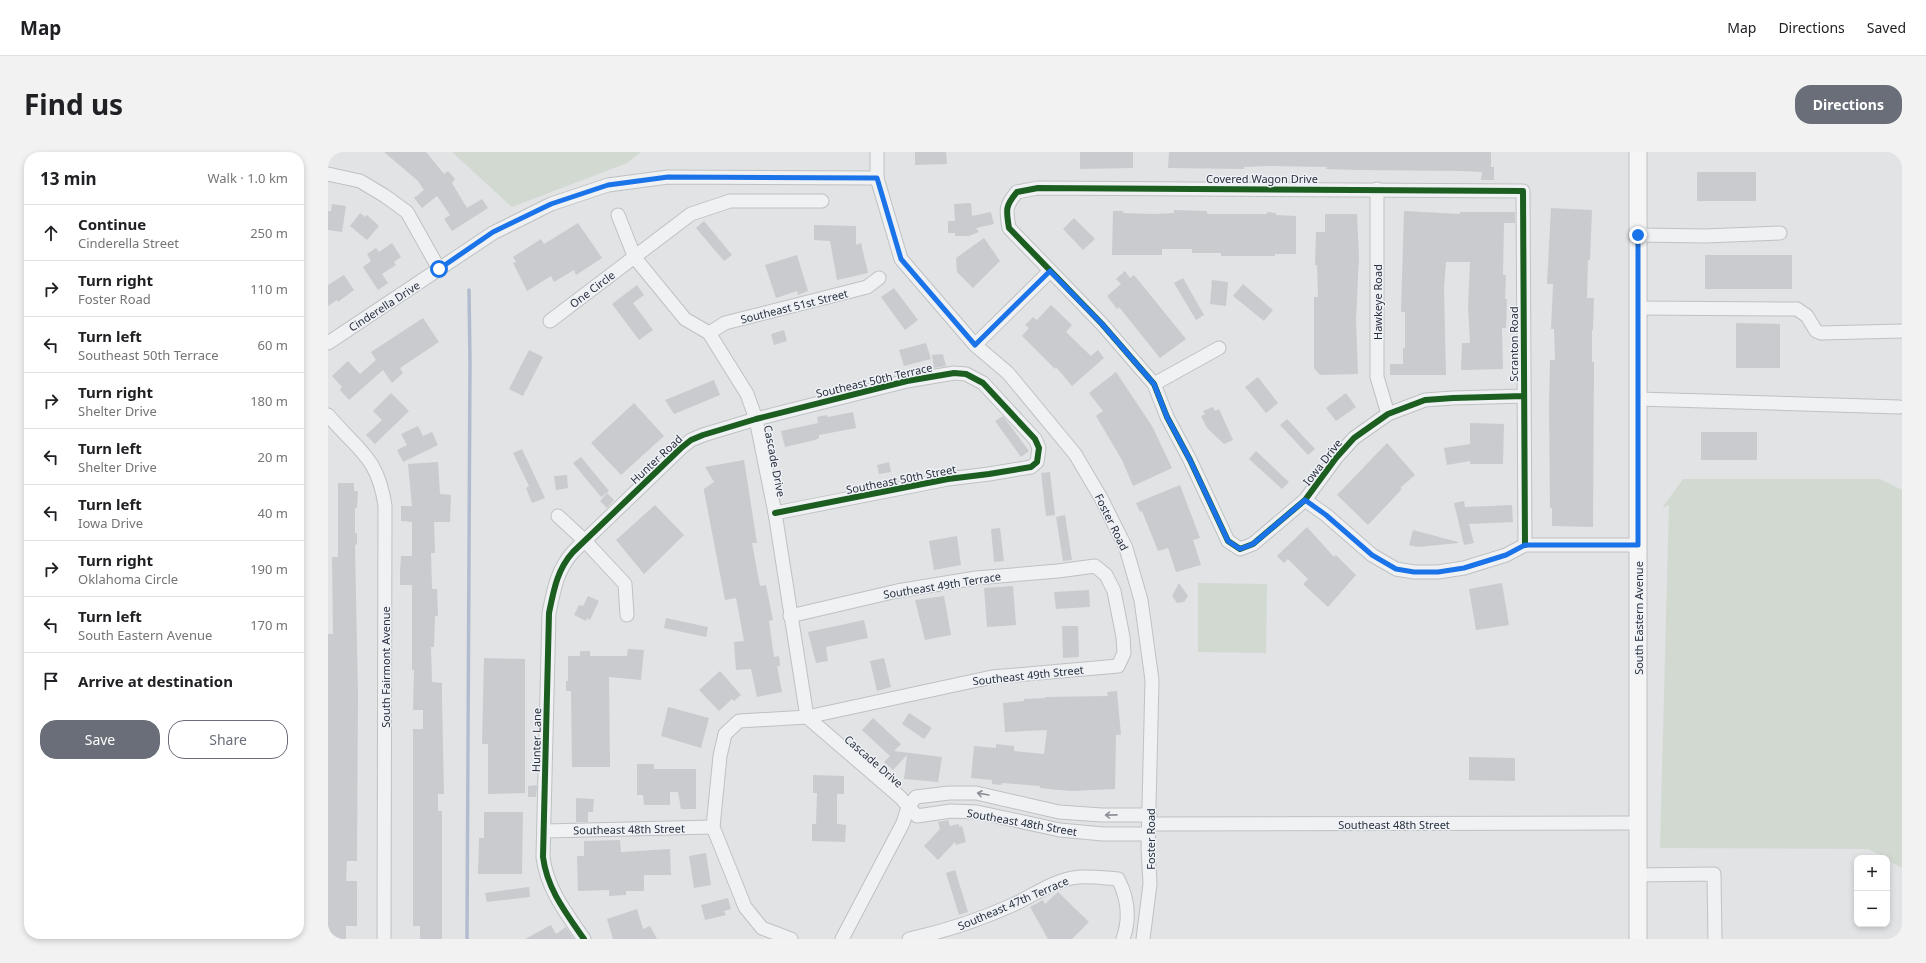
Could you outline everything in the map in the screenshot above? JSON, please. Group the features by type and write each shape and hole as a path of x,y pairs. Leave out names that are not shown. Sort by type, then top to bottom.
{"main road":[{"name":"South Eastern Avenue","path":"1638,152 1638,939"}],"street":[{"name":"Foster Road","path":"877,152 877,178 901,259 975,345 1008,373 1075,454 1102,498 1126,548 1141,600 1152,680 1150,884 1143,939"},
{"path":"328,174 360,182 385,196 407,212 439,269"},
{"name":"Cinderella Drive","path":"328,343 493,232 551,204 608,185 668,177 877,178"},
{"name":"Covered Wagon Drive","path":"1050,271 1009,228 1006,213 1008,203 1016,192 1038,188 1522,191"},
{"name":"Hawkeye Road","path":"1377,189 1377,377 1388,414"},
{"name":"Scranton Road","path":"1522,191 1525,545"},
{"name":"One Circle","path":"550,321 635,258 690,214 730,201 822,201"},
{"name":"Cascade Drive","path":"618,215 635,258 685,319 709,333 747,394 756,419 775,513 807,717 900,797 908,807"},
{"path":"1638,235 1705,236 1780,233"},
{"path":"975,345 1050,271 1102,324 1154,384 1219,348"},
{"name":"Southeast 51st Street","path":"709,333 725,323 867,287 879,278"},
{"path":"1638,308 1797,309 1807,316 1816,331 1821,333 1902,331"},
{"name":"Southeast 50th Terrace","path":"756,419 907,381 954,373 966,374 984,383 1035,439 1039,448 1039,456 1037,462 1031,467"},
{"name":"Iowa Drive","path":"1154,384 1167,417 1190,460 1228,541 1240,549 1253,544 1305,500 1336,458 1354,438 1388,414 1425,400 1524,396"},
{"path":"1638,399 1899,406"},
{"name":"South Fairmont Avenue","path":"328,415 361,448 374,467 382,486 385,506 384,939"},
{"name":"Hunter Road","path":"585,541 691,440 703,434 756,419"},
{"name":"Southeast 50th Street","path":"775,513 948,479 1031,467"},
{"path":"1305,500 1326,515 1372,555 1396,569 1414,572 1438,572 1464,568 1506,555 1525,545 1638,545"},
{"path":"558,516 585,541 626,584 628,615"},
{"name":"Hunter Lane","path":"584,939 550,884 545,871 543,857 545,831 549,613 553,592 563,564 585,541"},
{"name":"Southeast 49th Terrace","path":"790,616 897,591 976,578 1058,572 1095,566"},
{"name":"Southeast 49th Street","path":"807,717 992,677 1118,666 1124,653 1123,637 1114,591 1106,575 1095,566"},
{"path":"792,939 762,928 745,907 713,827 720,756 725,734 739,721 807,717"},
{"name":"Southeast 48th Street","path":"1150,824 1104,834 1060,830 977,812 951,811 917,816 908,807 916,797 949,793 976,793 1059,812 1102,815 1150,824 1638,823"},
{"path":"842,939 903,824 908,807"},
{"name":"Southeast 48th Street","path":"545,831 713,827"},
{"path":"1638,874 1714,874 1715,939"},
{"name":"Southeast 47th Terrace","path":"909,939 941,932 976,921 1017,903 1054,883 1087,876 1118,880 1125,892 1128,914 1123,939"}],"shaded area":[{"path":"452,152 641,152 627,163 512,207"},
{"path":"1683,479 1880,479 1902,490 1902,868 1890,862 1890,855 1881,855 1868,849 1660,848 1669,505 1662,508"},
{"path":"1198,583 1267,584 1266,653 1198,652"}],"building":[{"path":"384,152 426,152 444,174 448,171 455,179 452,183 467,208 482,199 488,208 452,231 444,219 450,215 437,196 422,208 414,198 424,190 418,181"},
{"path":"915,152 946,152 947,164 915,165"},
{"path":"1080,152 1133,152 1133,168 1080,169"},
{"path":"1169,152 1491,152 1491,167 1494,167 1494,180 1481,180 1482,172 1462,171 1358,170 1326,169 1327,167 1267,166 1244,167 1244,169 1168,168"},
{"path":"1697,172 1756,172 1756,201 1697,201"},
{"path":"971,203 972,216 991,212 994,224 976,228 979,232 969,236 955,236 955,233 948,233 948,221 955,221 954,204"},
{"path":"332,204 346,206 342,232 328,230 328,211 331,211"},
{"path":"1551,208 1592,210 1587,298 1594,298 1592,330 1592,362 1594,362 1593,527 1552,526 1552,508 1550,508 1549,405 1550,360 1555,360 1554,329 1551,329 1553,284 1547,284"},
{"path":"1174,210 1207,211 1207,214 1267,214 1267,212 1276,213 1276,215 1296,216 1296,254 1275,254 1275,256 1221,256 1221,253 1192,253 1192,249 1162,249 1162,255 1112,255 1113,211 1123,211 1123,213 1153,214 1174,213"},
{"path":"1404,211 1460,214 1460,212 1515,212 1515,223 1504,223 1503,275 1506,275 1505,299 1507,299 1506,328 1502,328 1503,369 1461,370 1462,343 1470,343 1468,306 1470,262 1446,262 1444,287 1446,375 1390,375 1390,364 1403,364 1403,348 1405,348 1405,312 1401,312"},
{"path":"360,213 365,217 367,215 379,226 367,240 350,226"},
{"path":"1325,214 1357,214 1359,257 1356,320 1358,374 1320,375 1314,368 1314,297 1318,297 1317,265 1315,265 1316,232 1325,232"},
{"path":"1074,218 1095,239 1083,250 1063,229"},
{"path":"704,221 732,255 724,261 696,228"},
{"path":"578,223 602,258 576,275 574,270 554,282 551,276 527,291 513,263 516,262 513,257 541,239 544,244"},
{"path":"814,225 856,226 856,245 861,243 868,273 837,280 830,241 814,240"},
{"path":"984,238 1000,261 973,288 957,272 956,258"},
{"path":"392,243 401,257 394,262 396,265 382,274 388,283 378,290 363,267 371,261 367,254 376,248 379,252"},
{"path":"797,255 808,291 798,295 797,291 776,298 765,265"},
{"path":"1705,255 1792,255 1792,289 1705,289"},
{"path":"1125,271 1130,278 1134,275 1186,339 1160,358 1119,307 1117,309 1107,296 1121,284 1116,279"},
{"path":"344,275 354,290 338,302 337,300 328,306 328,285"},
{"path":"1183,278 1204,315 1196,320 1174,283"},
{"path":"1212,280 1228,282 1226,306 1210,304"},
{"path":"1243,284 1273,310 1264,321 1233,296"},
{"path":"637,285 644,295 633,303 653,330 639,340 612,304"},
{"path":"894,288 918,320 905,330 881,297"},
{"path":"1051,305 1072,325 1066,332 1091,356 1098,350 1104,358 1072,386 1056,367 1055,369 1022,336 1029,328 1025,325 1033,317 1037,320"},
{"path":"423,318 439,342 400,368 403,373 392,383 383,370 349,400 340,390 342,387 332,376 348,361 360,374 376,360 371,352"},
{"path":"1736,323 1780,324 1780,368 1736,368"},
{"path":"784,330 787,341 774,345 771,334"},
{"path":"926,343 931,359 904,366 899,350"},
{"path":"529,350 543,357 523,396 509,389"},
{"path":"943,354 946,366 934,368 932,355"},
{"path":"1116,372 1152,426 1172,468 1133,486 1122,460 1096,416 1103,411 1089,393"},
{"path":"1258,377 1278,403 1266,413 1245,387"},
{"path":"714,380 720,395 674,414 665,400"},
{"path":"391,393 409,411 375,444 366,435 382,420 373,411"},
{"path":"1346,393 1356,407 1336,421 1326,408"},
{"path":"634,403 664,436 621,475 591,443"},
{"path":"1213,407 1215,411 1219,409 1233,440 1224,444 1207,428 1201,416 1205,414 1203,411"},
{"path":"853,412 856,428 819,435 819,438 815,440 785,447 781,431 818,423 817,417 827,415 828,417"},
{"path":"1003,416 1029,451 1021,457 995,421"},
{"path":"1287,419 1315,449 1308,455 1280,425"},
{"path":"1470,423 1504,424 1503,464 1470,464 1470,461 1447,465 1444,448 1470,444"},
{"path":"418,426 423,436 432,432 438,445 403,462 397,450 407,445 401,434"},
{"path":"1701,432 1757,432 1757,460 1701,460"},
{"path":"1387,443 1415,475 1400,488 1402,489 1368,525 1337,495"},
{"path":"522,449 545,498 532,503 526,488 529,486 513,453"},
{"path":"1256,451 1289,482 1282,489 1249,459"},
{"path":"581,457 609,491 601,497 573,463"},
{"path":"744,460 757,543 752,543 760,586 766,585 773,620 769,621 774,657 779,656 780,666 777,666 782,692 757,697 751,669 736,670 734,642 744,641 736,598 725,600 704,491 704,489 714,482 705,467"},
{"path":"438,462 440,494 451,495 450,522 434,522 435,553 431,553 432,589 437,589 438,616 435,616 434,647 431,647 432,682 442,683 444,794 438,794 438,811 442,811 442,939 420,939 420,926 413,926 413,729 423,729 423,710 413,710 414,670 412,670 412,585 400,585 401,556 412,556 412,522 401,521 401,506 412,506 408,464"},
{"path":"889,462 891,472 879,474 877,465"},
{"path":"1050,472 1055,515 1046,516 1041,473"},
{"path":"567,475 568,488 556,490 554,476"},
{"path":"338,483 354,483 354,491 358,491 357,508 355,508 355,533 357,533 357,544 355,545 358,694 357,861 347,861 346,881 357,881 357,926 346,926 346,939 328,939 328,634 333,634 332,557 338,557"},
{"path":"1180,485 1200,538 1193,540 1201,565 1176,572 1168,548 1158,551 1142,511 1140,512 1136,503"},
{"path":"607,493 614,500 607,508 600,501"},
{"path":"1464,501 1465,507 1512,505 1513,522 1469,524 1474,543 1464,545 1454,503"},
{"path":"655,505 684,535 644,574 616,540"},
{"path":"1065,515 1072,560 1063,561 1056,517"},
{"path":"1307,527 1334,557 1336,555 1356,575 1328,607 1303,584 1308,579 1288,559 1284,563 1277,556"},
{"path":"1000,528 1004,561 994,562 991,529"},
{"path":"1413,530 1458,543 1418,547 1409,545"},
{"path":"957,536 961,565 934,570 929,541"},
{"path":"1179,583 1188,596 1184,602 1177,603 1172,596"},
{"path":"1502,583 1509,625 1476,630 1469,589"},
{"path":"1013,586 1016,625 987,627 984,588"},
{"path":"1089,590 1090,607 1056,609 1054,592"},
{"path":"588,596 599,601 590,620 587,618 586,621 574,615 579,605 583,606"},
{"path":"944,596 951,635 925,640 915,600"},
{"path":"666,618 708,627 706,637 664,628"},
{"path":"864,620 868,638 826,647 828,661 816,663 808,632"},
{"path":"1062,626 1078,626 1079,657 1063,658"},
{"path":"628,649 644,650 641,680 609,677 610,767 572,767 571,691 566,691 566,681 568,681 568,656 580,656 580,651 590,651 590,656 627,656"},
{"path":"484,658 525,659 525,793 488,794 488,744 482,744"},
{"path":"884,658 891,687 877,691 870,661"},
{"path":"720,671 741,695 734,701 732,699 719,711 699,690"},
{"path":"1117,691 1121,735 1116,735 1115,789 1073,791 1058,790 1040,788 1040,786 1002,783 1001,785 992,784 992,780 971,778 974,746 996,748 996,744 1014,746 1014,751 1044,754 1047,730 1005,732 1003,703 1045,697 1108,696 1107,692"},
{"path":"668,707 709,718 701,748 661,736"},
{"path":"909,713 932,728 924,739 902,724"},
{"path":"873,718 901,744 894,751 942,757 938,782 904,779 907,755 893,770 884,762 890,756 862,730"},
{"path":"1469,757 1515,758 1515,781 1469,780"},
{"path":"637,764 654,764 654,769 696,769 696,809 681,809 678,792 670,792 670,805 644,805 643,795 637,795"},
{"path":"813,775 844,776 844,794 837,794 837,824 846,825 845,842 812,841 812,824 816,824 817,793 813,793"},
{"path":"537,785 536,797 528,797 528,786"},
{"path":"576,798 594,799 593,812 588,812 588,822 576,822"},
{"path":"484,812 523,812 522,874 478,874 479,838 484,838"},
{"path":"948,820 950,826 959,824 959,827 962,826 966,842 956,845 955,842 938,860 924,846 940,829 938,822"},
{"path":"620,840 621,852 670,849 671,875 644,875 644,891 626,891 626,895 609,896 609,890 578,891 577,856 584,856 584,841"},
{"path":"706,853 711,885 694,888 689,856"},
{"path":"955,870 968,912 959,915 946,873"},
{"path":"529,887 530,897 487,902 485,893"},
{"path":"1058,892 1089,922 1072,939 1048,939 1030,907 1043,900 1045,904"},
{"path":"728,898 731,909 724,911 726,915 705,920 701,905"},
{"path":"637,909 643,929 650,926 657,939 613,939 607,919"},
{"path":"551,925 556,934 566,927 574,939 525,939"}],"waterway":[{"path":"467,939 470,362 469,290"}],"cycle path":[{"path":"1524,396 1425,400 1388,414 1354,438 1336,458 1305,500 1253,544 1240,549 1228,541 1190,460 1167,417 1154,384 1102,324 1009,228 1007,212 1008,205 1017,192 1038,188 1523,191 1525,545"},
{"path":"584,939 558,900 545,869 543,857 549,613 560,573 573,552 691,440 756,419 907,381 954,373 966,374 983,383 1035,439 1039,448 1037,462 1031,467 948,479 775,513"}],"route":[{"path":"439,269 493,232 551,204 608,185 668,177 877,178 901,259 975,345 1050,271 1102,324 1128,356 1154,384 1167,417 1190,460 1228,541 1240,549 1253,544 1305,500 1326,515 1372,555 1396,569 1414,572 1438,572 1464,568 1506,555 1525,545 1638,545 1638,235"}]}
